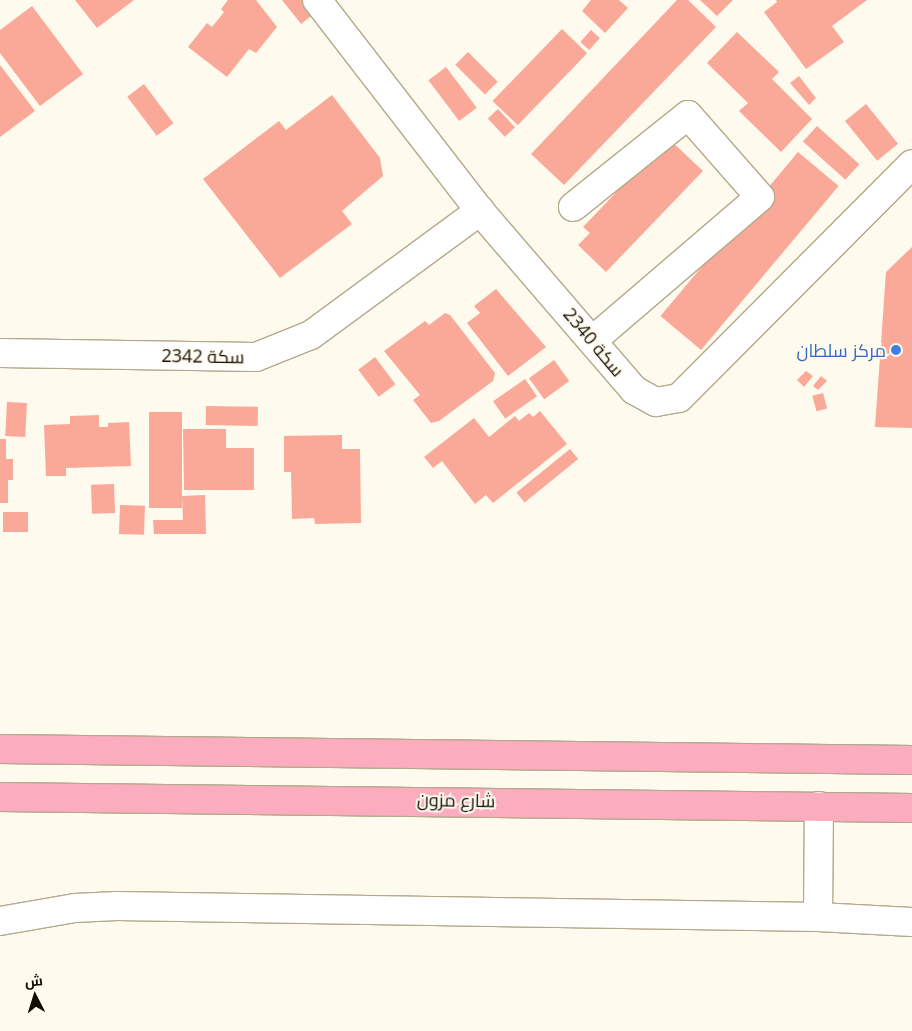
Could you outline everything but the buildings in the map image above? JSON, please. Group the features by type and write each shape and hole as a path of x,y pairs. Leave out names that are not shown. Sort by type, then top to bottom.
{"main road":[{"path":"0,749 912,760"},
{"name":"شارع مزون","path":"0,797 912,808"}],"street":[{"name":"سكة 2340","path":"317,0 480,211 594,340 634,390 656,402 679,398 912,164"},
{"path":"573,207 688,115 760,197 594,340"},
{"name":"سكة 2342","path":"0,353 256,357 311,335 480,211"},
{"path":"818,917 819,806"},
{"path":"0,922 51,911 117,906 818,917 912,922"}],"place":[{"name":"مركز سلطان","path":"896,350"}]}
